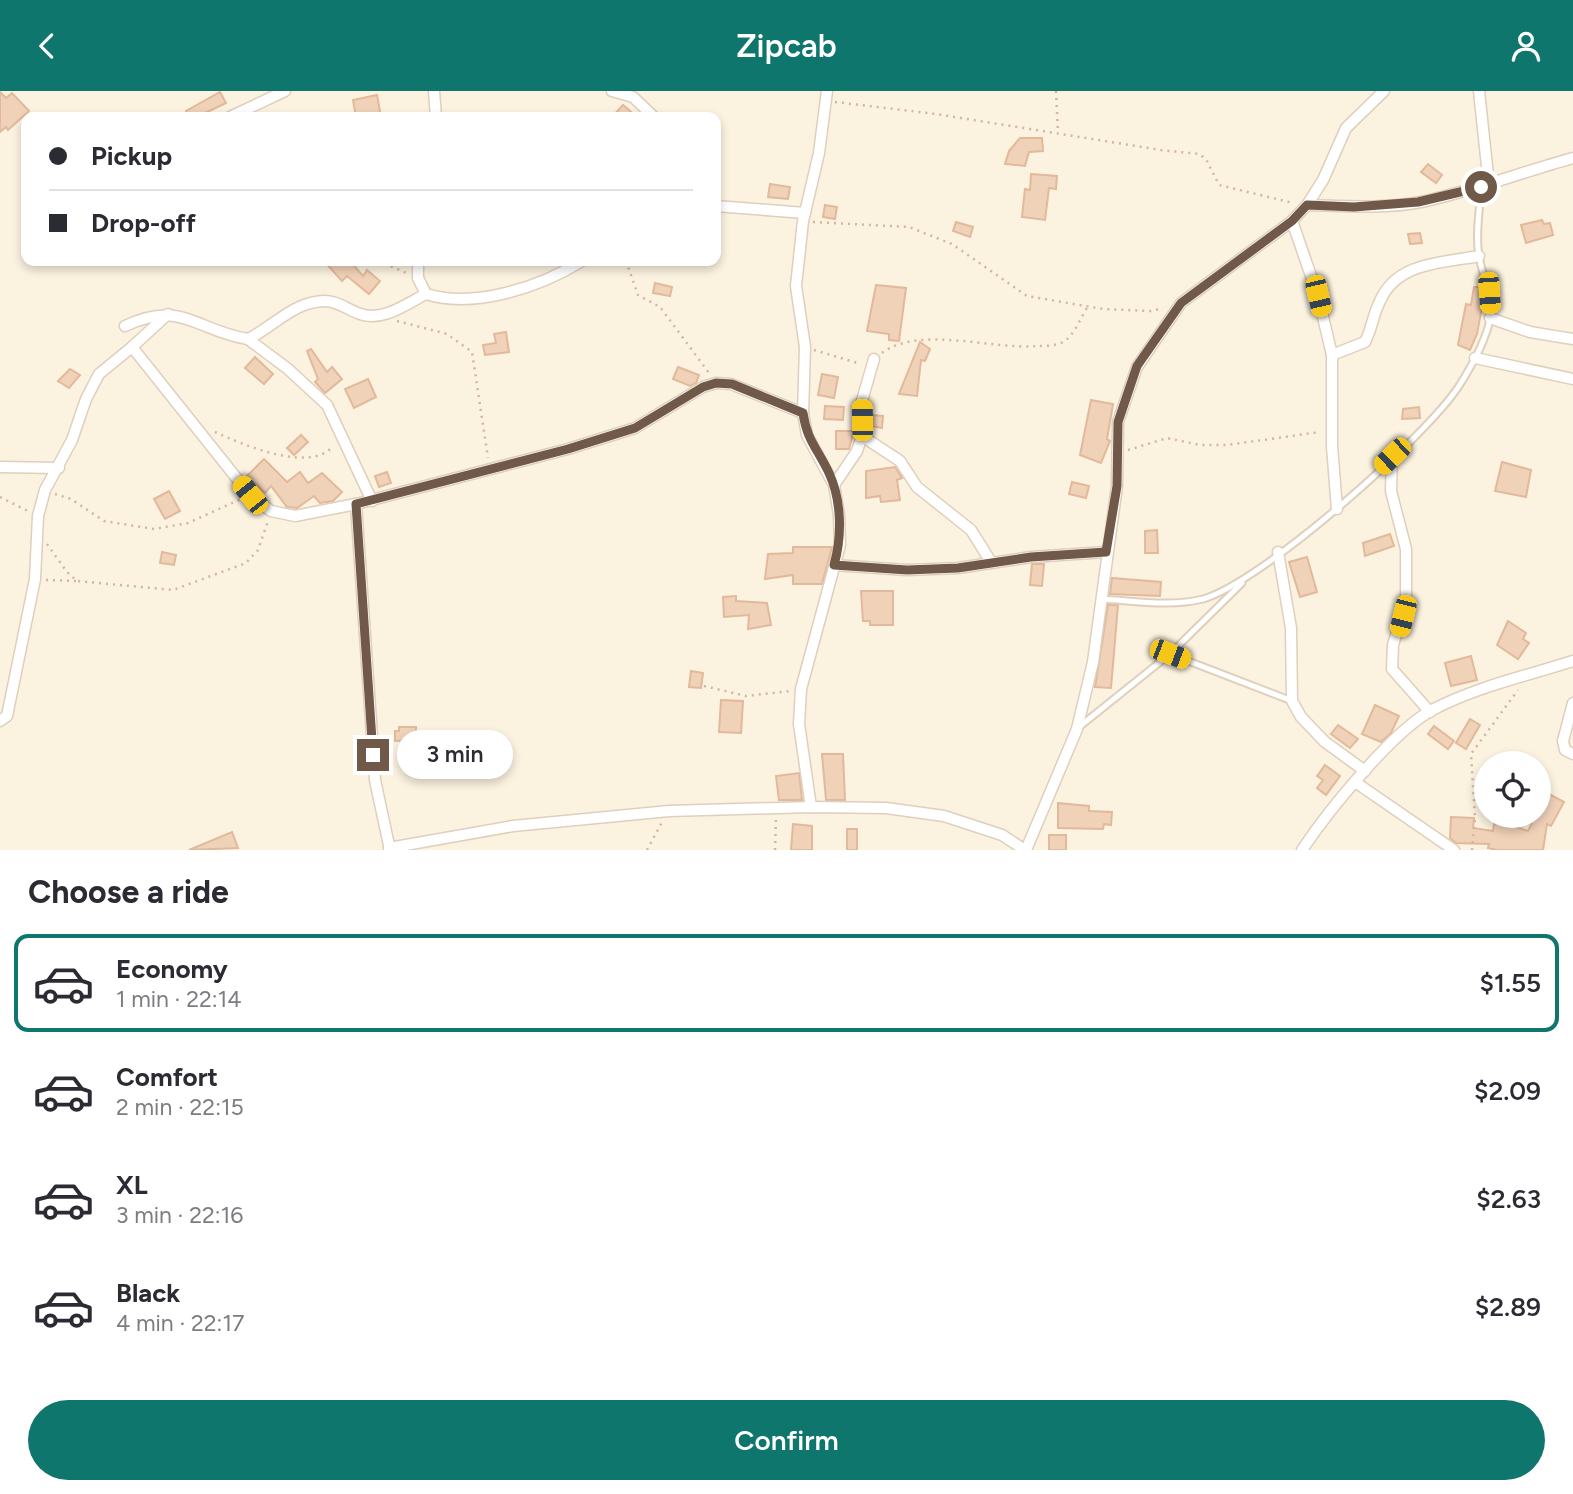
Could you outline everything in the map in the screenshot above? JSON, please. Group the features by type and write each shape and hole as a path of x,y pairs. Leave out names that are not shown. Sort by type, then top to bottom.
{"street":[{"path":"241,112 285,91"},
{"path":"434,91 436,112"},
{"path":"612,91 633,97 649,112"},
{"path":"356,504 375,780 389,849 513,826 669,811 811,807 886,808 944,816 1002,835 1025,850 1077,729 1093,662 1117,486 1118,422 1137,366 1181,303 1292,221 1307,205 1323,180 1346,128 1384,91"},
{"path":"1479,91 1485,186"},
{"path":"811,807 799,724 801,689 840,545 834,485 807,435 803,413 805,347 796,286 804,217 819,153 826,96"},
{"path":"1307,205 1354,207 1418,202 1485,186 1573,158"},
{"path":"721,207 804,217"},
{"path":"1292,221 1318,296 1332,355 1336,509"},
{"path":"1332,355 1364,342 1380,300 1393,280 1404,272 1479,256"},
{"path":"418,266 418,278 426,294"},
{"path":"248,339 285,314 324,301 372,317 385,314 426,294 442,299 475,298 535,287 573,266"},
{"path":"125,326 148,317 168,314 203,323 225,335 248,339 288,369 327,405 372,501"},
{"path":"0,721 7,716 35,579 38,516 45,490 59,468 99,374 168,314"},
{"path":"1490,318 1530,332 1573,339"},
{"path":"132,347 250,495 271,511 295,516 372,501 635,428 703,387 716,383 732,384 803,413"},
{"path":"1475,358 1573,379"},
{"path":"834,485 857,451 862,436 862,404 874,359"},
{"path":"862,436 900,461 916,487 971,530 991,562"},
{"path":"1392,456 1391,491 1406,549 1406,603 1393,645 1392,669 1430,712"},
{"path":"0,467 59,468"},
{"path":"834,565 907,570 958,568 991,562 1106,552"},
{"path":"1278,552 1291,628 1292,701 1301,717 1325,742 1365,771"},
{"path":"1302,850 1365,771 1430,712 1473,692 1573,661"},
{"path":"1573,703 1563,741 1565,750 1573,754"},
{"path":"1355,782 1454,850"}],"lane":[{"path":"1077,729 1170,654 1244,581 1278,552 1336,509 1458,388 1475,358 1490,318 1489,293 1479,256 1485,186"},
{"path":"1101,599 1162,603 1203,599 1244,581"},
{"path":"1170,654 1292,701"}],"path":[{"path":"1056,91 1058,132"},
{"path":"826,96 1139,147 1193,152 1206,159 1219,185 1278,201 1307,205"},
{"path":"804,217 909,227 952,244 1027,296 1088,306 1151,311 1181,303"},
{"path":"390,266 418,278"},
{"path":"628,266 638,295 660,307 716,383"},
{"path":"805,347 857,365 874,359 889,348 926,340 1027,347 1057,344 1067,338 1088,306"},
{"path":"385,314 416,328 447,334 472,352 490,470"},
{"path":"206,427 265,450 303,459 320,456 330,449 341,433"},
{"path":"1117,452 1148,446 1167,438 1200,445 1227,445 1332,430"},
{"path":"45,490 71,499 104,521 153,529 188,523 250,495"},
{"path":"0,497 38,516"},
{"path":"35,579 173,590 246,563 258,550 271,511"},
{"path":"39,533 67,572 77,581"},
{"path":"1472,850 1475,818 1471,754 1528,675"},
{"path":"704,686 746,696 801,689"},
{"path":"775,850 777,807"},
{"path":"647,850 669,811"}],"building":[{"path":"0,92 6,98 12,93 29,111 21,112 21,118 8,130 6,127 0,132"},
{"path":"220,92 226,103 207,112 186,111"},
{"path":"377,95 380,112 355,112 353,100"},
{"path":"623,105 631,112 617,112"},
{"path":"1020,138 1042,138 1043,151 1029,152 1025,166 1005,164 1009,151"},
{"path":"1428,164 1442,175 1436,183 1421,172"},
{"path":"1031,174 1057,176 1056,189 1049,188 1045,220 1022,217 1025,189 1030,190"},
{"path":"770,184 790,187 788,199 768,197"},
{"path":"825,205 837,207 835,219 823,217"},
{"path":"1542,220 1544,224 1550,223 1553,235 1526,243 1521,225"},
{"path":"956,222 973,227 970,237 953,231"},
{"path":"1420,233 1422,243 1410,244 1408,234"},
{"path":"328,266 354,266 363,276 367,270 380,281 369,294 347,276 342,281"},
{"path":"655,283 672,287 670,296 653,293"},
{"path":"876,285 906,288 899,341 889,340 889,334 867,331"},
{"path":"1474,287 1482,287 1484,296 1477,334 1470,350 1458,345 1466,304 1471,305"},
{"path":"506,332 509,352 485,355 483,345 496,343 494,334"},
{"path":"920,342 930,349 925,361 921,360 917,396 899,394"},
{"path":"311,349 327,372 332,367 342,379 325,393 315,382 318,379 307,351"},
{"path":"255,357 273,374 264,384 245,368"},
{"path":"678,367 699,375 696,383 690,386 673,379"},
{"path":"70,369 80,375 69,388 58,381"},
{"path":"822,374 838,377 834,398 818,395"},
{"path":"368,379 376,397 354,408 345,389"},
{"path":"1091,400 1113,404 1107,439 1110,441 1101,463 1080,455"},
{"path":"825,406 844,407 843,420 824,419"},
{"path":"1419,407 1420,418 1402,419 1403,409"},
{"path":"872,415 883,416 882,428 871,426"},
{"path":"836,431 854,431 849,449 836,449"},
{"path":"301,435 308,442 294,455 287,448"},
{"path":"264,459 287,482 300,472 308,483 322,473 342,492 333,501 320,503 314,496 297,508 287,507 271,486 265,493 247,476"},
{"path":"1502,462 1531,470 1526,497 1495,491"},
{"path":"895,467 902,478 897,480 900,500 881,502 880,496 866,498 866,471"},
{"path":"387,472 391,483 379,487 375,476"},
{"path":"1072,482 1089,486 1086,498 1069,494"},
{"path":"169,491 180,511 165,519 154,499"},
{"path":"1157,530 1158,553 1145,553 1145,531"},
{"path":"1390,534 1394,546 1365,556 1363,543"},
{"path":"793,547 832,547 822,584 793,584 793,575 765,579 768,554 793,553"},
{"path":"162,552 176,555 174,565 160,563"},
{"path":"1307,557 1317,592 1300,597 1289,562"},
{"path":"1032,564 1044,564 1042,586 1030,585"},
{"path":"1112,578 1161,582 1160,596 1110,594"},
{"path":"861,591 893,591 893,625 870,625 870,621 863,621"},
{"path":"736,596 736,601 767,603 771,625 748,629 749,615 724,617 723,597"},
{"path":"1108,605 1118,605 1111,688 1095,687"},
{"path":"1508,621 1526,633 1523,639 1529,643 1518,659 1497,645"},
{"path":"1471,656 1477,680 1451,686 1445,663"},
{"path":"691,671 703,673 701,688 689,687"},
{"path":"721,700 743,701 741,733 719,732"},
{"path":"1375,705 1399,716 1391,733 1381,742 1362,734"},
{"path":"1470,719 1480,725 1466,749 1456,743"},
{"path":"1338,725 1358,739 1350,748 1331,734"},
{"path":"1434,726 1454,741 1448,749 1428,734"},
{"path":"399,727 416,727 416,740 395,741 395,731 399,731"},
{"path":"822,754 843,754 845,800 826,800"},
{"path":"1325,765 1340,776 1326,795 1317,788 1323,780 1317,776"},
{"path":"799,773 802,800 779,800 776,776"},
{"path":"1551,795 1564,802 1551,826"},
{"path":"1058,803 1089,806 1089,811 1112,812 1111,825 1104,824 1103,829 1058,828"},
{"path":"1451,817 1474,818 1473,828 1493,831 1493,828 1519,828 1528,831 1530,828 1546,828 1543,850 1497,850 1488,848 1489,844 1456,843 1450,838"},
{"path":"793,824 812,826 812,850 791,850"},
{"path":"847,829 857,829 857,850 847,850"},
{"path":"232,832 238,848 189,850"},
{"path":"1049,835 1066,835 1066,850 1049,850"}],"route":[{"path":"373,755 356,504 568,449 635,428 703,387 716,383 732,384 803,413 807,435 834,485 840,545 834,565 907,570 958,568 1031,557 1106,552 1117,486 1118,422 1127,391 1137,366 1181,303 1292,221 1307,205 1354,207 1418,202 1481,187"}]}
